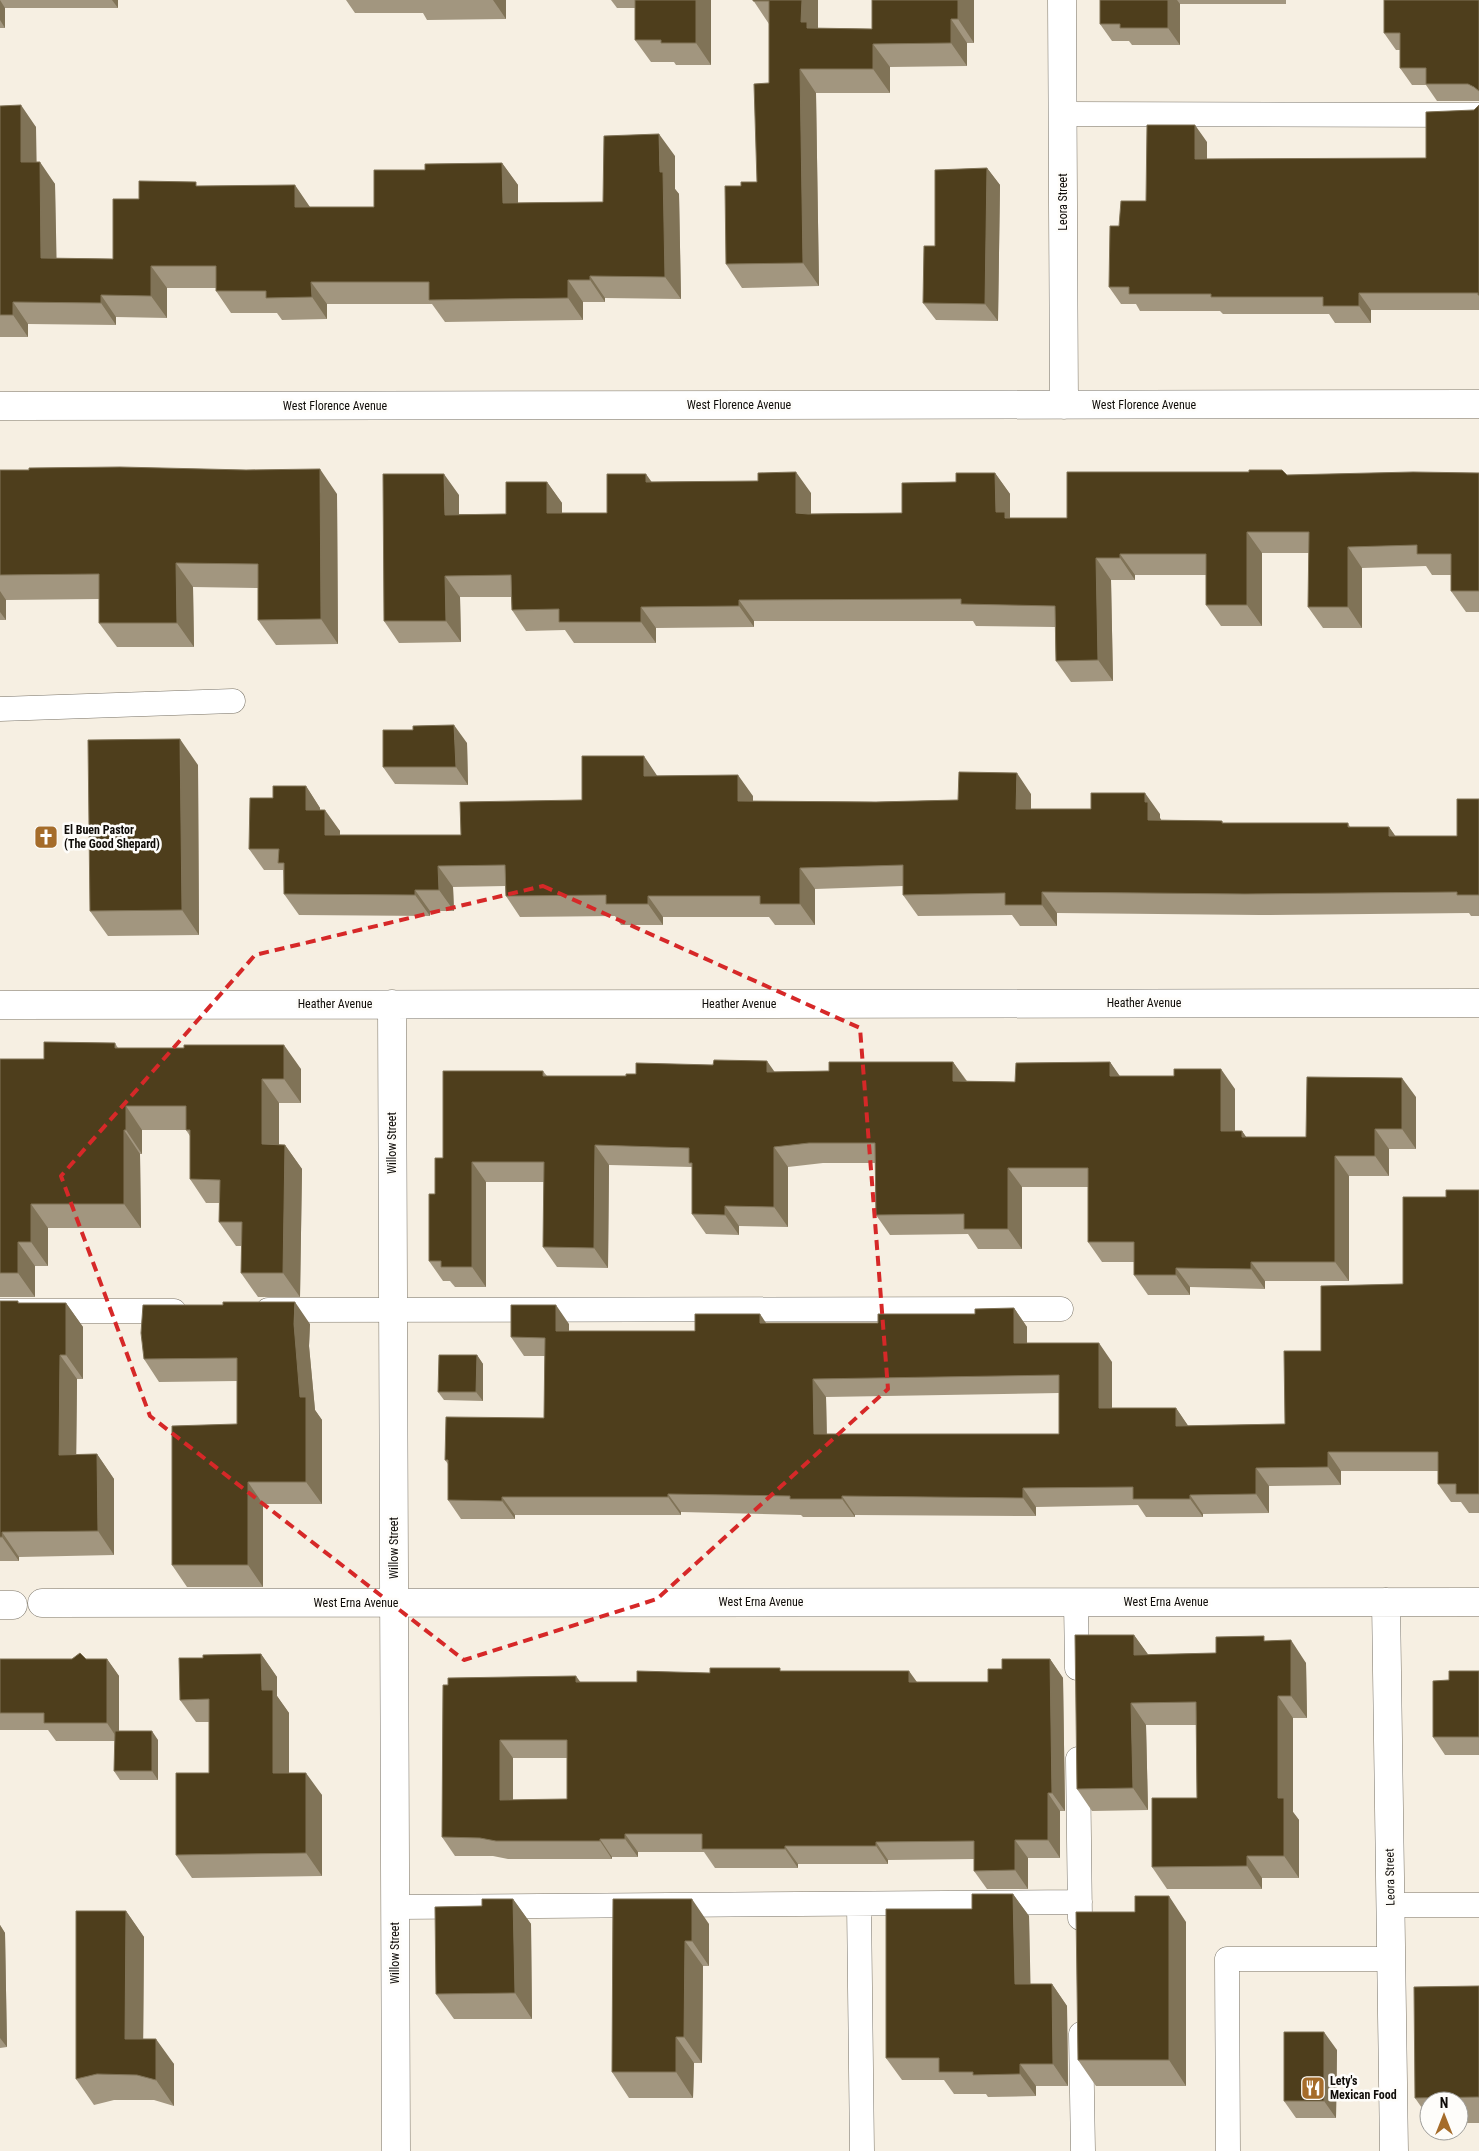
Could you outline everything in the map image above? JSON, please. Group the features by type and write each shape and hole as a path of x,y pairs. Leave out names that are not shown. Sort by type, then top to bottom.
{"street":[{"name":"Leora Street","path":"1062,0 1064,405"},
{"name":"West Florence Avenue","path":"0,406 1479,404"},
{"name":"Heather Avenue","path":"0,1005 1479,1003"},
{"name":"Willow Street","path":"392,1004 396,2151"},
{"name":"Leora Street","path":"1386,1602 1394,2151"},
{"name":"West Erna Avenue","path":"42,1603 1479,1602"}],"lane":[{"path":"1062,114 1479,114"},
{"path":"0,709 233,701"},
{"path":"246,1310 1061,1309"},
{"path":"0,1311 196,1311"},
{"path":"1076,1602 1077,1689"},
{"path":"1078,1738 1080,1942"},
{"path":"395,1907 1080,1902"},
{"path":"860,1904 862,2151"},
{"path":"1391,1905 1479,1905"},
{"path":"1228,2151 1227,1959 1391,1959"},
{"path":"1081,2012 1083,2151"}],"highlighted area":[{"path":"543,886 860,1028 888,1389 657,1599 464,1660 150,1416 61,1176 255,955"}],"building":[{"path":"635,0 696,0 696,43 661,43 661,40 635,40"},
{"path":"753,0 802,0 801,22 807,22 807,28 872,29 872,0 958,0 958,19 951,19 951,43 873,44 873,69 800,69 803,263 726,264 725,186 741,186 741,182 757,182 754,84 769,83 769,1"},
{"path":"1100,0 1168,0 1168,28 1120,28 1120,24 1100,24"},
{"path":"1384,0 1479,0 1479,91 1468,84 1426,84 1426,68 1400,68 1400,33 1384,33"},
{"path":"21,105 21,162 40,162 41,258 113,259 113,199 139,199 139,181 196,182 196,186 295,185 295,207 374,207 374,170 425,170 425,164 502,163 503,203 603,202 604,136 659,134 660,172 663,172 665,277 590,276 590,280 568,280 568,298 429,300 429,282 311,282 312,297 266,298 266,291 216,291 216,266 151,266 151,296 101,295 101,303 13,302 13,315 0,315 0,106"},
{"path":"1479,105 1479,295 1478,293 1359,293 1359,306 1323,306 1323,297 1211,297 1211,294 1129,294 1129,287 1109,287 1110,226 1119,226 1121,201 1146,201 1147,125 1195,125 1195,159 1426,158 1426,112 1474,110"},
{"path":"987,168 985,304 923,303 924,246 935,246 935,170"},
{"path":"120,467 246,470 320,469 321,619 258,620 258,564 176,563 177,623 99,623 99,574 0,575 0,470"},
{"path":"1249,470 1282,470 1287,475 1413,472 1479,473 1479,591 1451,591 1451,554 1417,554 1417,545 1348,547 1348,607 1308,607 1309,532 1247,532 1247,605 1206,605 1206,554 1120,554 1120,558 1096,558 1098,660 1056,661 1055,606 961,604 961,599 739,600 739,606 641,607 641,622 559,622 559,609 512,610 511,575 445,576 446,621 384,621 383,474 444,474 445,515 506,514 506,482 547,482 547,513 607,513 607,474 646,474 646,482 758,481 758,473 796,472 796,513 902,513 902,483 956,482 956,473 995,473 996,512 1005,512 1005,518 1067,518 1067,472 1249,472"},
{"path":"454,725 456,767 383,767 383,730 413,730 413,726"},
{"path":"180,739 182,910 90,911 88,740"},
{"path":"582,756 644,756 644,776 738,775 738,801 876,802 958,800 959,772 1017,773 1016,809 1091,809 1091,793 1145,793 1145,802 1148,802 1148,820 1222,821 1222,823 1348,823 1348,827 1389,827 1389,836 1457,836 1457,799 1479,799 1479,895 1457,895 1457,892 1245,894 1042,892 1042,905 1005,905 1005,893 903,895 903,865 800,868 800,904 760,904 760,896 648,896 648,904 606,904 606,895 506,896 505,865 438,866 439,890 415,890 415,895 284,894 284,863 278,863 279,849 249,849 250,798 273,798 273,786 306,786 306,810 325,810 325,835 461,835 460,802 582,800"},
{"path":"44,1042 115,1043 115,1048 184,1048 184,1045 284,1045 284,1079 262,1079 262,1144 285,1145 283,1273 241,1273 242,1222 219,1222 220,1180 190,1179 190,1130 186,1130 186,1106 126,1106 126,1130 124,1130 124,1204 31,1204 31,1242 18,1242 18,1273 0,1273 0,1059 44,1059"},
{"path":"714,1060 767,1061 767,1072 829,1071 829,1062 953,1062 953,1081 1015,1082 1016,1063 1110,1062 1110,1076 1174,1076 1174,1069 1221,1069 1221,1131 1242,1131 1242,1137 1306,1137 1307,1077 1402,1078 1402,1129 1375,1129 1375,1156 1335,1156 1335,1262 1251,1262 1251,1269 1176,1268 1176,1275 1134,1275 1134,1242 1088,1242 1088,1168 1008,1168 1008,1229 964,1229 964,1214 876,1215 875,1143 809,1143 774,1147 774,1207 725,1206 725,1215 692,1214 692,1163 689,1163 689,1148 595,1145 594,1248 543,1247 544,1162 472,1162 472,1267 441,1267 441,1261 429,1261 429,1194 435,1194 435,1158 443,1158 443,1071 543,1071 543,1076 626,1076 626,1074 636,1074 636,1063 713,1065"},
{"path":"1446,1190 1479,1190 1479,1494 1456,1494 1456,1484 1438,1484 1438,1452 1328,1452 1328,1467 1256,1468 1256,1494 1190,1495 1190,1499 1133,1499 1133,1487 1023,1488 1023,1498 842,1496 842,1499 790,1499 790,1496 668,1494 668,1497 502,1497 502,1501 448,1500 448,1460 445,1460 446,1417 544,1418 545,1338 511,1337 511,1305 556,1305 556,1331 695,1331 695,1314 760,1314 760,1323 878,1323 878,1314 975,1314 975,1309 1014,1308 1014,1343 1099,1343 1099,1408 1176,1408 1176,1426 1285,1424 1284,1351 1321,1351 1321,1286 1403,1284 1403,1197 1446,1197","holes":["1059,1375 1059,1434 814,1434 813,1379"]},
{"path":"0,1301 66,1303 66,1355 60,1355 59,1455 97,1454 98,1531 2,1532 2,1537 0,1537"},
{"path":"223,1302 295,1302 294,1324 300,1397 306,1397 306,1482 248,1482 248,1565 172,1565 172,1426 237,1424 237,1358 144,1359 141,1333 143,1305 223,1305"},
{"path":"439,1355 477,1355 476,1392 438,1392"},
{"path":"1075,1635 1134,1635 1134,1655 1216,1653 1216,1637 1264,1636 1264,1641 1291,1640 1291,1696 1278,1696 1278,1798 1284,1798 1284,1856 1247,1856 1247,1866 1152,1867 1152,1798 1197,1798 1196,1702 1131,1703 1133,1788 1077,1789"},
{"path":"80,1653 86,1659 107,1659 107,1723 44,1723 44,1713 0,1713 0,1659 72,1659"},
{"path":"261,1654 262,1690 273,1690 273,1773 306,1773 306,1853 176,1855 176,1773 209,1773 209,1699 180,1700 179,1658 203,1658 203,1655"},
{"path":"1002,1659 1050,1659 1052,1793 1048,1793 1048,1840 1015,1840 1015,1870 974,1871 974,1841 876,1842 876,1846 785,1846 785,1849 702,1849 702,1834 625,1834 625,1839 600,1839 600,1841 496,1841 480,1838 442,1837 443,1685 448,1685 448,1678 576,1676 576,1682 637,1682 637,1671 710,1673 710,1668 780,1668 780,1671 909,1671 909,1682 988,1682 988,1669 1002,1669","holes":["500,1740 567,1740 567,1799 500,1800"]},
{"path":"1449,1671 1479,1671 1479,1737 1433,1737 1433,1681 1449,1680"},
{"path":"115,1731 152,1731 152,1771 114,1771"},
{"path":"972,1894 1013,1894 1015,1984 1052,1984 1053,2064 1020,2064 1020,2074 973,2075 973,2072 939,2072 939,2058 886,2058 886,1909 972,1909"},
{"path":"1135,1896 1169,1896 1169,2060 1078,2060 1076,1912 1135,1912"},
{"path":"482,1899 513,1899 515,1993 436,1994 435,1907 482,1906"},
{"path":"613,1899 692,1899 692,1941 685,1941 684,2037 676,2037 676,2072 612,2072"},
{"path":"76,1911 126,1911 125,2039 156,2039 156,2080 137,2075 97,2074 76,2079"},
{"path":"1479,1986 1479,2097 1469,2097 1469,2091 1419,2091 1419,2098 1415,2098 1414,1987"},
{"path":"1284,2032 1324,2032 1324,2101 1284,2101"}],"place":[{"name":"El Buen Pastor (The Good Shepard)","path":"46,837"},
{"name":"Lety's Mexican Food","path":"1313,2088"}]}
